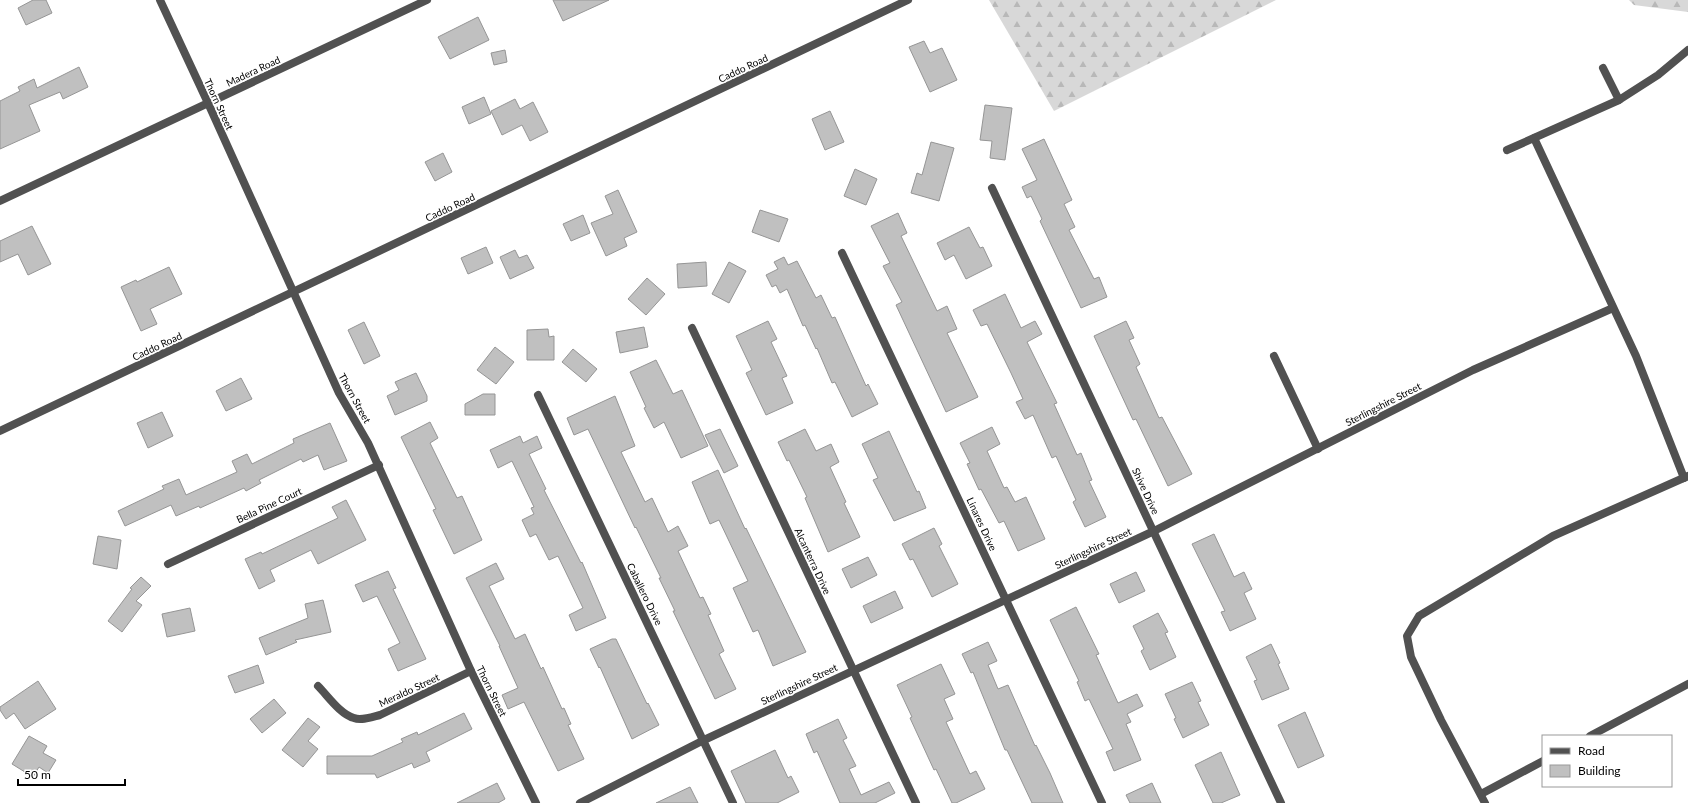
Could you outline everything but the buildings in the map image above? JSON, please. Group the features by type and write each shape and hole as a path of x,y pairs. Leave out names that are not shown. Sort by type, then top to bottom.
{"street":[{"name":"Thorn Street","path":"160,0 339,393 379,465 471,671 536,803"},
{"name":"Madera Road","path":"0,201 427,0"},
{"name":"Caddo Road","path":"0,431 294,293 908,0"},
{"path":"1507,150 1619,100 1658,75 1688,50"},
{"path":"1603,68 1619,100"},
{"path":"1486,803 1441,720 1411,657 1407,636 1419,616 1553,536 1686,477 1636,356 1534,138"},
{"name":"Shive Drive","path":"992,188 1281,803"},
{"name":"Linares Drive","path":"842,253 1102,803"},
{"name":"Sterlingshire Street","path":"580,803 704,740 1006,598 1154,531 1473,370 1613,308"},
{"name":"Alcanterra Drive","path":"692,328 916,803"},
{"path":"1274,356 1318,449"},
{"name":"Caballero Drive","path":"538,395 733,803"},
{"name":"Bella Pine Court","path":"168,564 379,465"},
{"name":"Meraldo Street","path":"318,686 341,710 354,719 366,718 380,715 471,671"},
{"path":"1592,735 1688,684"},
{"path":"1481,794 1542,762"}],"green space":[{"path":"989,0 1276,0 1054,111"},
{"path":"1629,0 1688,0 1688,12 1634,5"}]}
